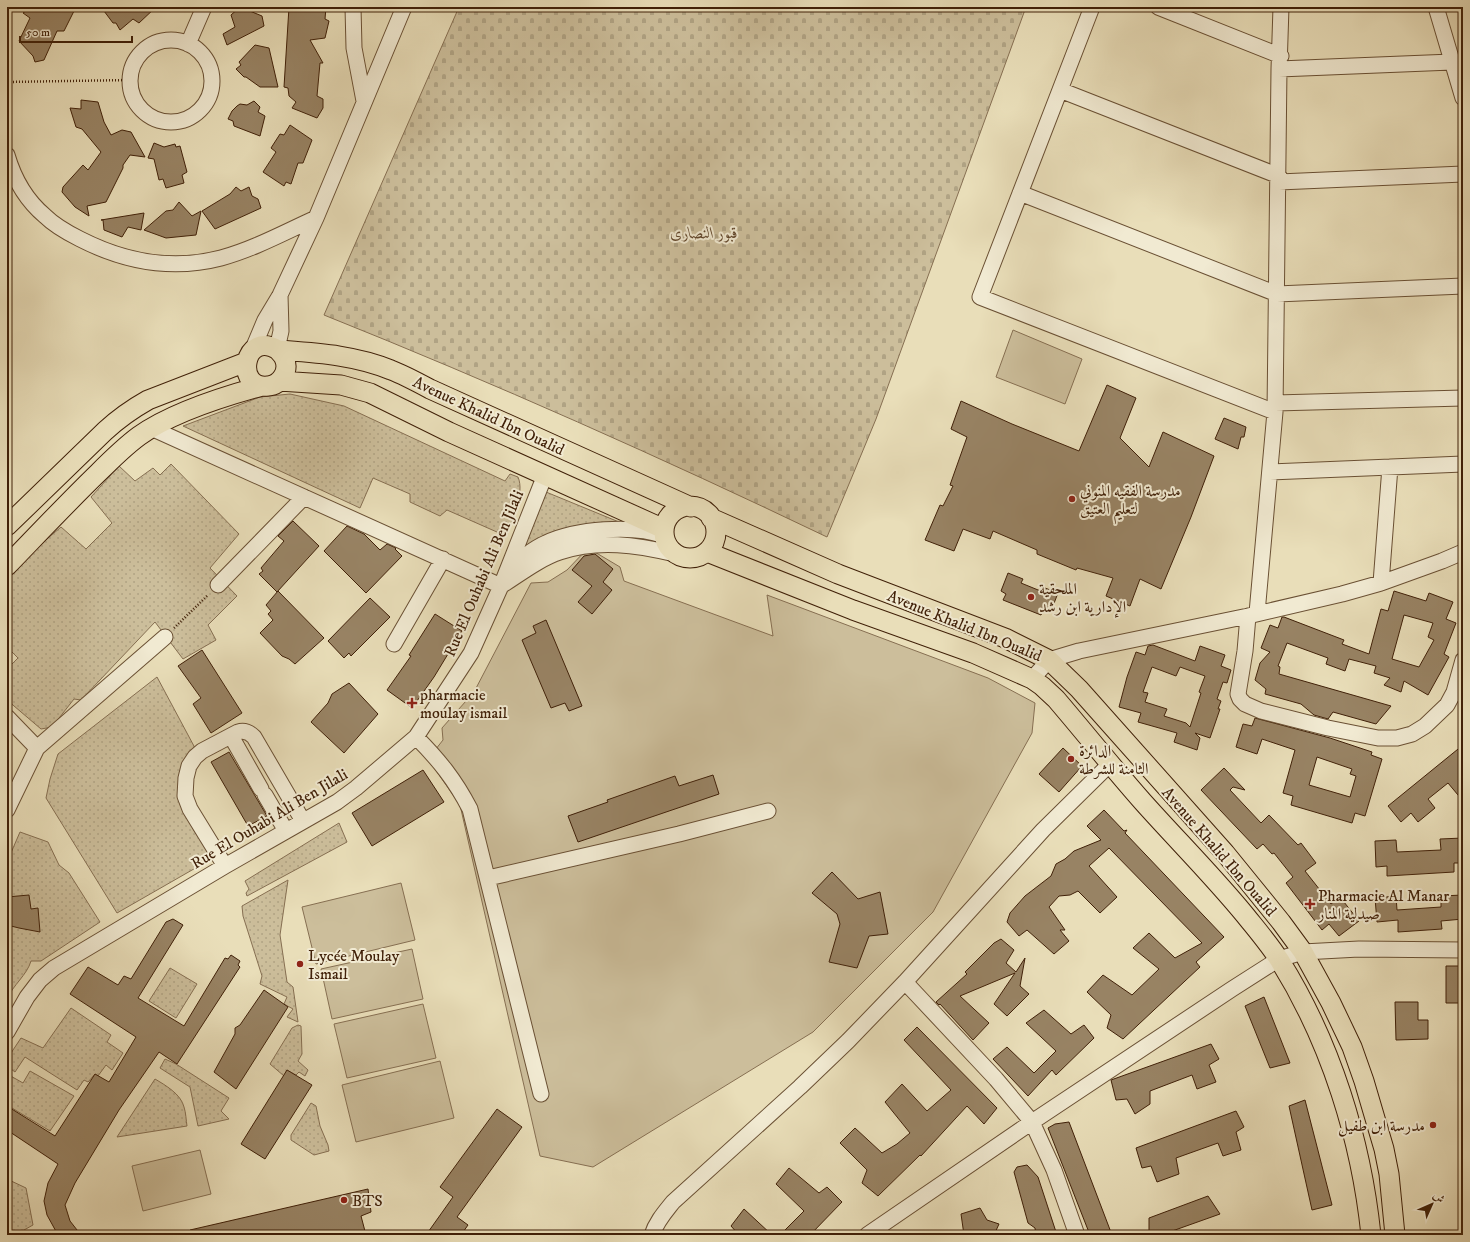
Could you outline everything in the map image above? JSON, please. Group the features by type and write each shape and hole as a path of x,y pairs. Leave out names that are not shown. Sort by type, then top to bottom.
{"main road":[{"path":"7,526 105,431 120,417 134,407 249,356 261,347 265,346 278,350 284,358 286,368 283,377 271,384 257,384 249,377 246,367 249,356"},
{"name":"Avenue Khalid Ibn Oualid","path":"278,350 338,356 363,361 391,370 430,389 691,506"},
{"name":"Avenue Khalid Ibn Oualid","path":"7,566 122,449 139,436 158,424 203,405 271,384 341,385 370,393 449,432 545,475 664,533"},
{"path":"691,506 706,512 712,518 716,532 715,540 712,547 707,552 691,558 683,558 675,554 666,543 664,533 666,522 670,515 676,510 691,506"},
{"name":"Avenue Khalid Ibn Oualid","path":"712,518 838,574 1004,638 1049,660 1079,689 1225,853 1282,922 1303,952 1331,1003 1352,1047 1366,1088 1384,1149 1389,1174 1395,1235"},
{"name":"Avenue Khalid Ibn Oualid","path":"707,552 853,610 973,653 1032,679 1056,699 1142,801 1232,899 1279,959 1301,996 1327,1057 1352,1130 1361,1166 1370,1235"}],"street":[{"path":"188,44 204,7"},
{"path":"353,7 354,48 364,101"},
{"path":"249,356 266,320 280,296 316,218 404,7"},
{"path":"1092,7 980,297 1275,407 1463,398"},
{"path":"1158,7 1280,62 1452,62"},
{"path":"1281,7 1275,407 1270,472 1253,614 1238,694 1240,700 1245,704 1261,711 1328,728 1378,738 1397,738 1412,734 1425,726 1447,705 1454,692 1463,660"},
{"path":"1436,7 1463,98"},
{"path":"175,40 188,44 201,54 210,67 212,83 208,99 199,112 185,120 170,123 154,119 141,110 132,96 129,80 132,67 138,55 149,46 162,41 175,40"},
{"path":"1060,90 1279,179 1463,174"},
{"path":"7,155 12,172 25,195 45,216 66,232 98,248 123,257 151,264 186,264 221,258 254,246 316,218"},
{"path":"1020,193 1277,294 1463,286"},
{"path":"278,350 281,331 280,296"},
{"path":"151,428 443,559 504,579 554,554 588,545 612,544 644,546 675,554"},
{"path":"1270,472 1463,464"},
{"path":"1381,583 1390,467"},
{"name":"Rue El Ouhabi Ali Ben Jilali","path":"7,1032 23,1004 40,980 54,968 225,866 337,802 356,788 416,737 472,653 504,579 545,475"},
{"path":"218,585 304,497"},
{"path":"504,579 521,559 545,543 571,535 590,532 629,530 664,533"},
{"path":"1032,679 1049,660 1079,651 1342,594 1381,583 1442,562 1463,552"},
{"path":"394,644 443,559"},
{"path":"7,810 37,748 165,637"},
{"path":"7,717 37,748"},
{"path":"225,866 190,809 185,796 186,778 189,766 195,757 202,751 242,731 252,735 303,821"},
{"path":"231,736 286,831"},
{"path":"416,737 440,761 460,789 470,809 540,1094"},
{"path":"652,1235 654,1227 673,1202 800,1087 848,1041 905,982 1043,830 1110,764"},
{"path":"488,878 679,834 768,811"},
{"path":"866,1235 1032,1122 1279,959 1303,952 1360,949 1463,950"},
{"path":"905,982 996,1079 1032,1122 1054,1170 1077,1235"}],"path":[{"path":"7,82 129,80"},
{"path":"165,637 218,585"}],"green space":[{"name":"قبور النصارى","path":"459,7 1026,7 876,419 827,537 577,422 451,367 324,315"},
{"path":"1013,330 1082,359 1065,404 996,377"},
{"path":"290,394 344,406 505,481 510,474 518,477 520,483 519,498 506,536 447,510 440,516 410,502 410,494 373,478 360,508 183,426 260,397"},
{"path":"171,464 239,534 210,568 237,596 208,625 216,640 183,659 155,622 81,700 74,699 52,727 41,729 7,700 7,669 18,658 7,647 7,573 61,527 86,549 112,523 91,497 119,466 135,481 153,468 160,475"},
{"path":"546,492 619,522 524,547"},
{"path":"588,548 620,567 624,581 773,636 767,595 988,678 1035,703 1032,733 933,912 813,1032 593,1167 540,1156 460,805 428,759 443,740 442,728 474,692 531,583 548,582 567,570"},
{"path":"157,677 195,748 181,806 195,832 213,858 117,913 46,798 58,754"},
{"path":"339,823 347,842 247,896 246,893 249,889 245,881"},
{"path":"20,832 48,842 59,865 69,873 100,922 41,961 31,961 7,999 7,862"},
{"path":"288,880 280,935 287,982 293,987 298,1022 287,1017 293,1009 284,1004 287,997 260,984 262,976 243,916 242,906"},
{"path":"401,883 415,940 316,964 302,907"},
{"path":"412,949 423,999 332,1019 321,969"},
{"path":"170,968 197,984 176,1018 149,1001"},
{"path":"423,1004 436,1058 347,1078 334,1024"},
{"path":"71,1008 111,1035 107,1042 123,1053 112,1070 106,1065 98,1076 95,1074 88,1082 84,1080 77,1090 25,1057 15,1072 7,1066 7,1059 21,1038 43,1048"},
{"path":"298,1025 301,1026 302,1054 298,1061 308,1070 305,1076 299,1072 296,1075 287,1070 284,1076 270,1064 292,1028"},
{"path":"165,1059 176,1064 229,1098 221,1111 229,1119 198,1126 190,1087 160,1068"},
{"path":"440,1061 454,1118 356,1142 342,1085"},
{"path":"30,1071 74,1096 50,1131 7,1105 7,1079 9,1075 23,1083"},
{"path":"155,1079 172,1090 180,1098 185,1109 187,1126 117,1137"},
{"path":"311,1103 316,1106 320,1126 329,1151 314,1155 291,1140 291,1135"},
{"path":"200,1150 211,1194 143,1211 132,1166"},
{"path":"7,1179 26,1188 33,1225 15,1235 7,1235"}],"building":[{"path":"31,7 76,7 64,31 57,31 44,60 35,62 33,56 19,41 30,18 23,13"},
{"path":"101,7 156,7 139,23 133,19 120,30 116,23 113,23"},
{"path":"240,7 262,16 264,26 227,45 223,34 235,27 231,15"},
{"path":"289,7 326,7 325,19 329,21 325,38 310,40 323,63 320,63 317,96 323,99 323,108 317,118 292,108 296,102 289,96 288,88 284,87"},
{"path":"255,45 269,48 278,87 260,87 244,77 236,69 241,65 239,62"},
{"path":"81,100 98,102 104,122 111,135 122,130 131,132 145,157 130,155 123,165 123,168 106,202 87,206 89,216 75,207 62,192 63,187 83,165 88,170 101,152 82,129 76,127 70,108 81,109"},
{"path":"254,101 260,107 258,112 265,116 260,136 234,126 233,121 228,119 232,111 237,106 240,104 247,105"},
{"path":"290,125 312,140 303,163 298,163 291,184 286,182 284,186 263,172 276,152 271,148 280,134 284,135"},
{"path":"154,143 164,147 175,144 176,147 180,146 187,172 182,175 184,183 166,188 163,179 159,180 154,159 148,158"},
{"path":"236,187 241,191 249,187 252,196 258,199 261,208 215,229 202,211 230,194"},
{"path":"179,202 192,216 201,211 196,235 166,238 144,230 166,211 173,210"},
{"path":"144,213 141,230 128,227 122,237 104,230 103,220 101,220"},
{"name":"مدرسة الفقيه المنوني لتعليم العتيق","path":"1107,385 1136,398 1120,438 1149,467 1163,432 1214,456 1191,517 1161,589 1140,579 1130,606 1106,596 1113,578 1077,568 1076,570 1037,554 1037,550 993,531 990,539 963,529 954,551 925,540 940,505 943,506 953,486 950,485 967,437 951,429 961,401 1012,424 1079,451"},
{"path":"1224,418 1246,427 1244,437 1241,437 1238,449 1215,439"},
{"path":"293,521 319,546 277,592 259,574 263,571 261,568 284,541 278,536"},
{"path":"347,526 364,534 380,550 387,544 396,548 395,549 402,556 366,593 324,551"},
{"path":"595,554 613,569 603,582 612,590 592,614 578,602 592,586 572,570 584,556"},
{"name":"الملحقية الإدارية ابن رشد","path":"1008,573 1023,579 1021,583 1043,592 1045,588 1058,593 1051,611 1044,608 1041,615 1003,600 1006,594 1001,591"},
{"path":"278,591 324,638 295,664 282,656 260,633 273,620 268,614 271,611 266,605"},
{"path":"1394,591 1426,601 1429,593 1453,602 1446,619 1456,623 1444,654 1449,657 1428,695 1404,681 1401,692 1384,685 1390,678 1374,673 1376,666 1349,659 1345,671 1326,664 1328,658 1287,643 1278,666 1280,667 1279,674 1391,706 1376,724 1333,712 1328,719 1314,715 1301,704 1265,694 1266,689 1255,680 1260,663 1270,652 1261,648 1270,625 1278,628 1282,617 1344,640 1342,644 1369,654 1381,609 1388,611","holes":["1404,615 1433,623 1428,637 1434,640 1419,667 1392,659"]},
{"path":"370,598 390,617 351,656 349,653 344,658 328,641"},
{"path":"435,614 462,631 434,677 412,708 387,690 411,656 409,655"},
{"path":"546,620 582,706 569,711 565,703 551,708 522,640 536,633 533,626"},
{"path":"1153,645 1195,661 1200,646 1225,655 1221,666 1231,670 1227,683 1223,682 1217,699 1221,701 1218,709 1220,709 1210,738 1195,733 1200,738 1197,750 1174,742 1177,733 1138,722 1141,713 1119,707 1127,677 1136,652 1145,655 1148,646","holes":["1152,667 1176,676 1180,667 1205,676 1199,692 1201,693 1190,727 1186,723 1164,716 1167,709 1145,702 1148,693 1143,692"]},
{"path":"202,650 242,713 211,733 193,704 201,698 178,666"},
{"path":"349,683 378,714 344,753 311,722 328,703 332,694"},
{"path":"1255,718 1330,738 1372,752 1371,755 1382,759 1365,816 1355,813 1352,823 1291,805 1293,796 1283,793 1295,750 1262,739 1257,754 1236,747 1243,724 1252,726","holes":["1317,757 1352,769 1350,774 1356,776 1350,797 1309,785"]},
{"path":"1463,745 1463,801 1448,783 1428,799 1435,808 1418,822 1411,813 1401,822 1388,806"},
{"path":"1063,748 1082,766 1059,792 1039,774"},
{"path":"229,752 267,816 248,826 211,762"},
{"path":"1224,768 1245,790 1233,787 1230,790 1261,823 1269,815 1298,845 1301,843 1316,863 1305,871 1331,904 1340,897 1359,921 1339,936 1329,924 1322,930 1286,883 1293,877 1274,853 1272,854 1263,844 1257,849 1201,790"},
{"path":"423,770 444,802 372,846 352,813"},
{"path":"713,775 719,794 578,842 568,816 608,802 607,800 675,776 679,786"},
{"path":"1104,810 1124,831 1127,830 1125,833 1224,937 1196,962 1200,967 1123,1039 1107,1028 1111,1015 1087,992 1103,975 1132,995 1159,969 1133,948 1149,933 1175,958 1202,943 1109,848 1089,866 1117,897 1100,913 1078,891 1070,895 1059,896 1049,907 1065,930 1060,930 1069,941 1054,954 1027,930 1019,936 1007,922 1010,913 1025,896 1051,876 1056,864 1065,859 1074,851 1101,840 1087,826"},
{"path":"1463,838 1463,863 1454,863 1454,872 1387,876 1387,866 1376,867 1375,841 1396,840 1397,852 1441,850 1440,839"},
{"path":"832,872 858,899 880,892 888,934 869,936 857,968 829,962 840,924 837,914 812,893"},
{"path":"29,895 31,909 38,908 40,932 7,925 7,897"},
{"path":"1463,895 1463,919 1441,921 1442,929 1398,932 1398,920 1377,922 1375,898 1396,896 1397,910 1441,907 1441,896"},
{"path":"173,919 183,925 138,998 184,1026 225,958 228,959 231,955 240,961 238,965 240,967 177,1064 159,1052 119,1110 75,1183 65,1205 70,1221 81,1235 58,1235 47,1215 44,1201 48,1183 58,1164 7,1130 7,1106 55,1136 95,1074 109,1082 136,1037 70,994 88,967 118,985 124,976 131,979 166,922"},
{"path":"1001,939 1014,950 1006,963 1016,972 1025,958 1020,986 1029,994 1007,1016 994,1004 1015,973 960,996 989,1023 973,1040 940,1004 939,1005 936,1002 967,974 965,972 994,943"},
{"path":"1446,966 1463,966 1463,990 1460,990 1460,1003 1446,1003"},
{"path":"264,990 288,1007 236,1089 214,1072 235,1034 235,1028 240,1025"},
{"path":"1264,997 1290,1063 1270,1068 1245,1006"},
{"path":"1395,1002 1418,1002 1418,1020 1428,1020 1428,1039 1396,1040"},
{"path":"1044,1010 1071,1034 1084,1025 1094,1038 1056,1075 1052,1070 1028,1096 993,1059 1007,1047 1034,1073 1056,1051 1026,1023"},
{"path":"917,1027 997,1108 984,1124 967,1106 921,1156 920,1155 878,1196 862,1183 867,1170 840,1143 855,1128 882,1153 897,1144 910,1133 885,1102 902,1084 927,1111 951,1090 904,1040"},
{"path":"1211,1044 1219,1059 1209,1065 1216,1082 1197,1089 1192,1075 1150,1091 1150,1104 1135,1114 1127,1099 1116,1100 1111,1080"},
{"path":"287,1070 312,1085 265,1159 241,1144"},
{"path":"1305,1100 1332,1205 1312,1210 1289,1106"},
{"path":"497,1109 522,1127 457,1217 468,1225 461,1235 426,1235 453,1197 440,1187"},
{"path":"1236,1111 1244,1127 1236,1132 1241,1150 1223,1156 1218,1143 1176,1158 1179,1174 1157,1182 1151,1166 1142,1168 1136,1148"},
{"path":"1069,1122 1112,1235 1090,1235 1048,1128 1055,1124"},
{"path":"1027,1165 1038,1177 1057,1235 1036,1235 1035,1228 1028,1223 1014,1172 1017,1167"},
{"path":"789,1168 819,1193 827,1187 842,1202 810,1235 780,1235 804,1211 776,1184"},
{"name":"BTS","path":"368,1189 371,1212 361,1216 366,1235 191,1235 190,1230"},
{"path":"1208,1196 1220,1214 1161,1235 1149,1235 1149,1218"},
{"path":"980,1208 987,1220 999,1224 994,1235 964,1235 961,1214"},
{"path":"744,1209 772,1235 739,1235 731,1226"}],"place":[{"name":"مدرسة الفقيه المنوني لتعليم العتيق","path":"1072,499"},
{"name":"الملحقية الإدارية ابن رشد","path":"1031,597"},
{"name":"pharmacie moulay ismail","path":"412,703"},
{"name":"الدائرة الثامنة للشرطة","path":"1071,759"},
{"name":"Pharmacie Al Manar صيدلية المنار","path":"1310,904"},
{"name":"Lycée Moulay Ismail","path":"300,964"},
{"name":"مدرسة ابن طفيل","path":"1433,1125"},
{"name":"BTS","path":"344,1200"}]}
